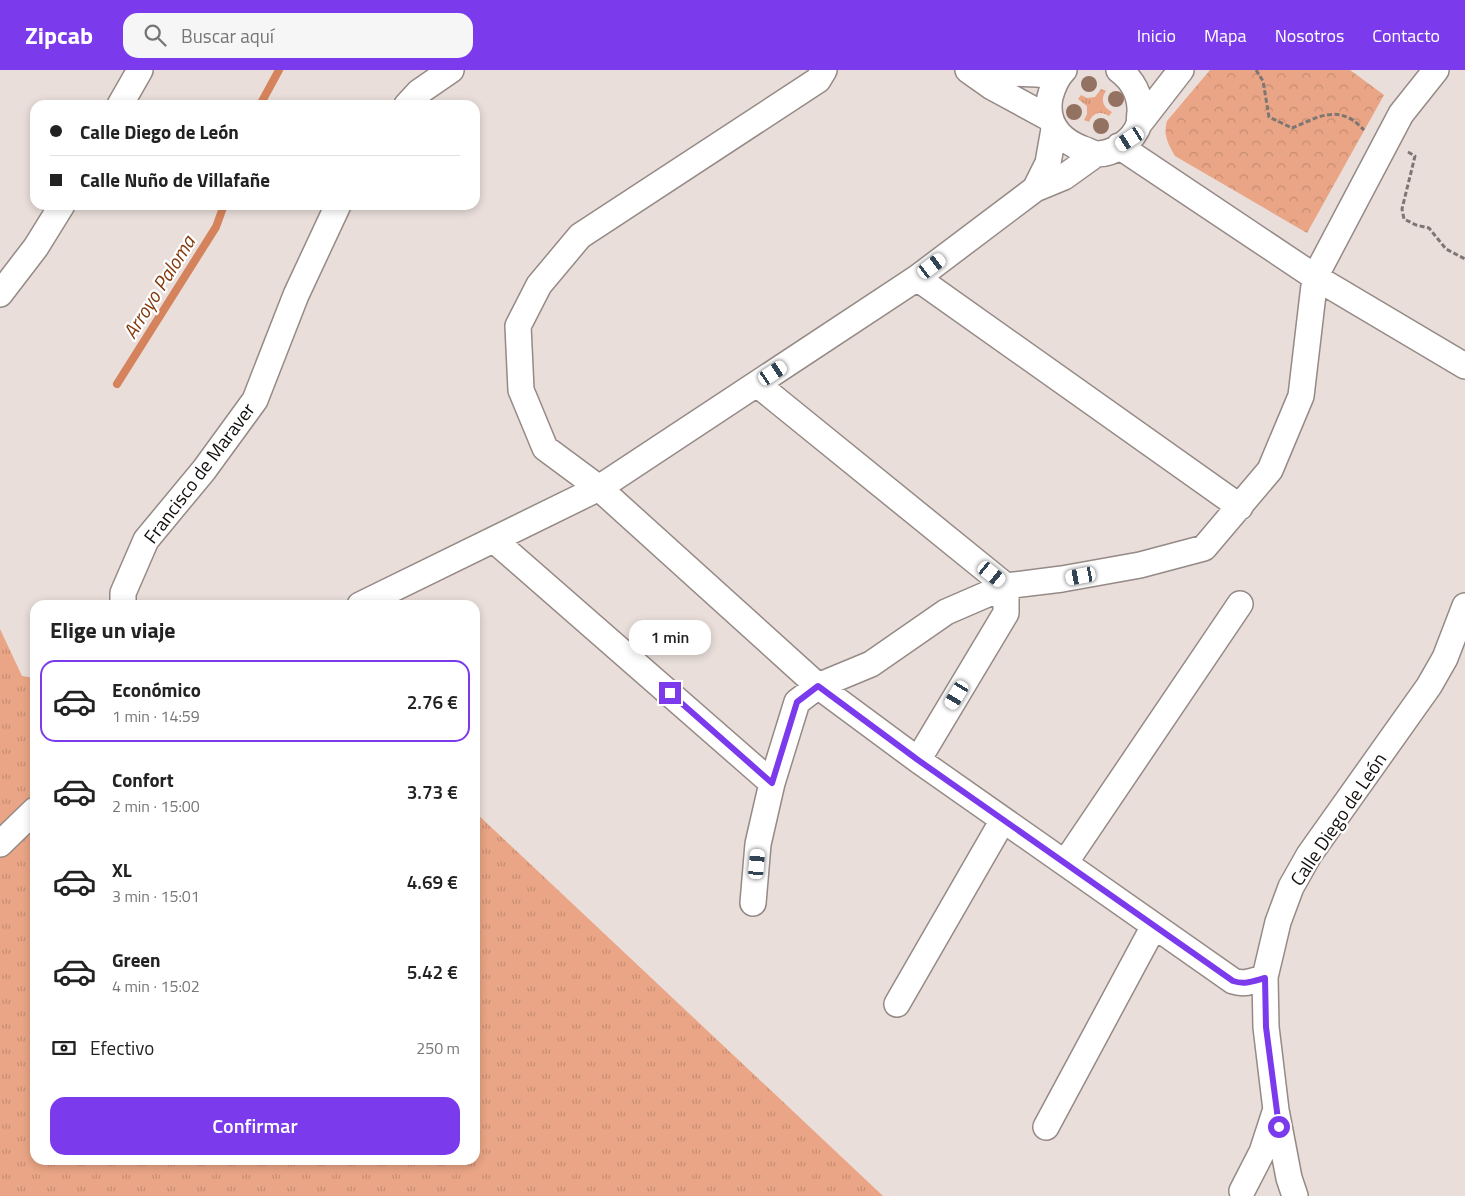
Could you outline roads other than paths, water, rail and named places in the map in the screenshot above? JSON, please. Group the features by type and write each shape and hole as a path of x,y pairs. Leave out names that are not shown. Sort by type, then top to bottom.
{"street":[{"path":"123,100 140,70"},
{"path":"411,100 419,92 451,70"},
{"path":"824,70 818,80 580,236 539,285 518,326 521,390 546,448 599,488 818,686 918,760 1233,981 1241,984 1265,978"},
{"path":"1119,70 1125,74 1134,86 1140,102 1139,124"},
{"path":"370,600 599,488 917,278 1035,190 1064,177 1130,139 1139,124 1181,70"},
{"path":"753,903 758,844 772,783 797,702 818,686 871,664 946,612 1006,586 1062,579 1140,565 1204,548 1270,470 1301,396 1315,277 1401,114 1436,70"},
{"path":"969,71 1052,124 1062,138 1078,147 1108,150 1315,277 1465,366"},
{"path":"969,71 1037,74 1061,73"},
{"path":"1035,190 1048,163 1052,124 1048,106 1052,88 1061,73"},
{"path":"0,294 36,247 59,210"},
{"name":"Francisco de Maraver","path":"123,600 123,593 146,540 204,470 255,400 296,295 336,210"},
{"path":"917,278 1240,506"},
{"path":"757,384 1006,586"},
{"path":"494,540 772,783"},
{"path":"918,760 1006,613 1006,586"},
{"path":"1064,863 1240,604"},
{"name":"Calle Diego de León","path":"1292,1187 1276,1110 1266,1027 1265,978 1278,922 1292,887 1310,855 1429,686 1445,658 1465,606"},
{"path":"0,844 30,815"},
{"path":"897,1004 1003,820"},
{"path":"1046,1127 1154,926"},
{"path":"1241,1193 1262,1152 1276,1110"},
{"path":"1241,1193 1253,1178 1260,1173 1273,1171 1282,1173 1292,1187"}],"waterway":[{"name":"Arroyo Paloma","path":"263,100 279,70"},
{"name":"Arroyo Paloma","path":"117,384 216,227 222,210"}]}
